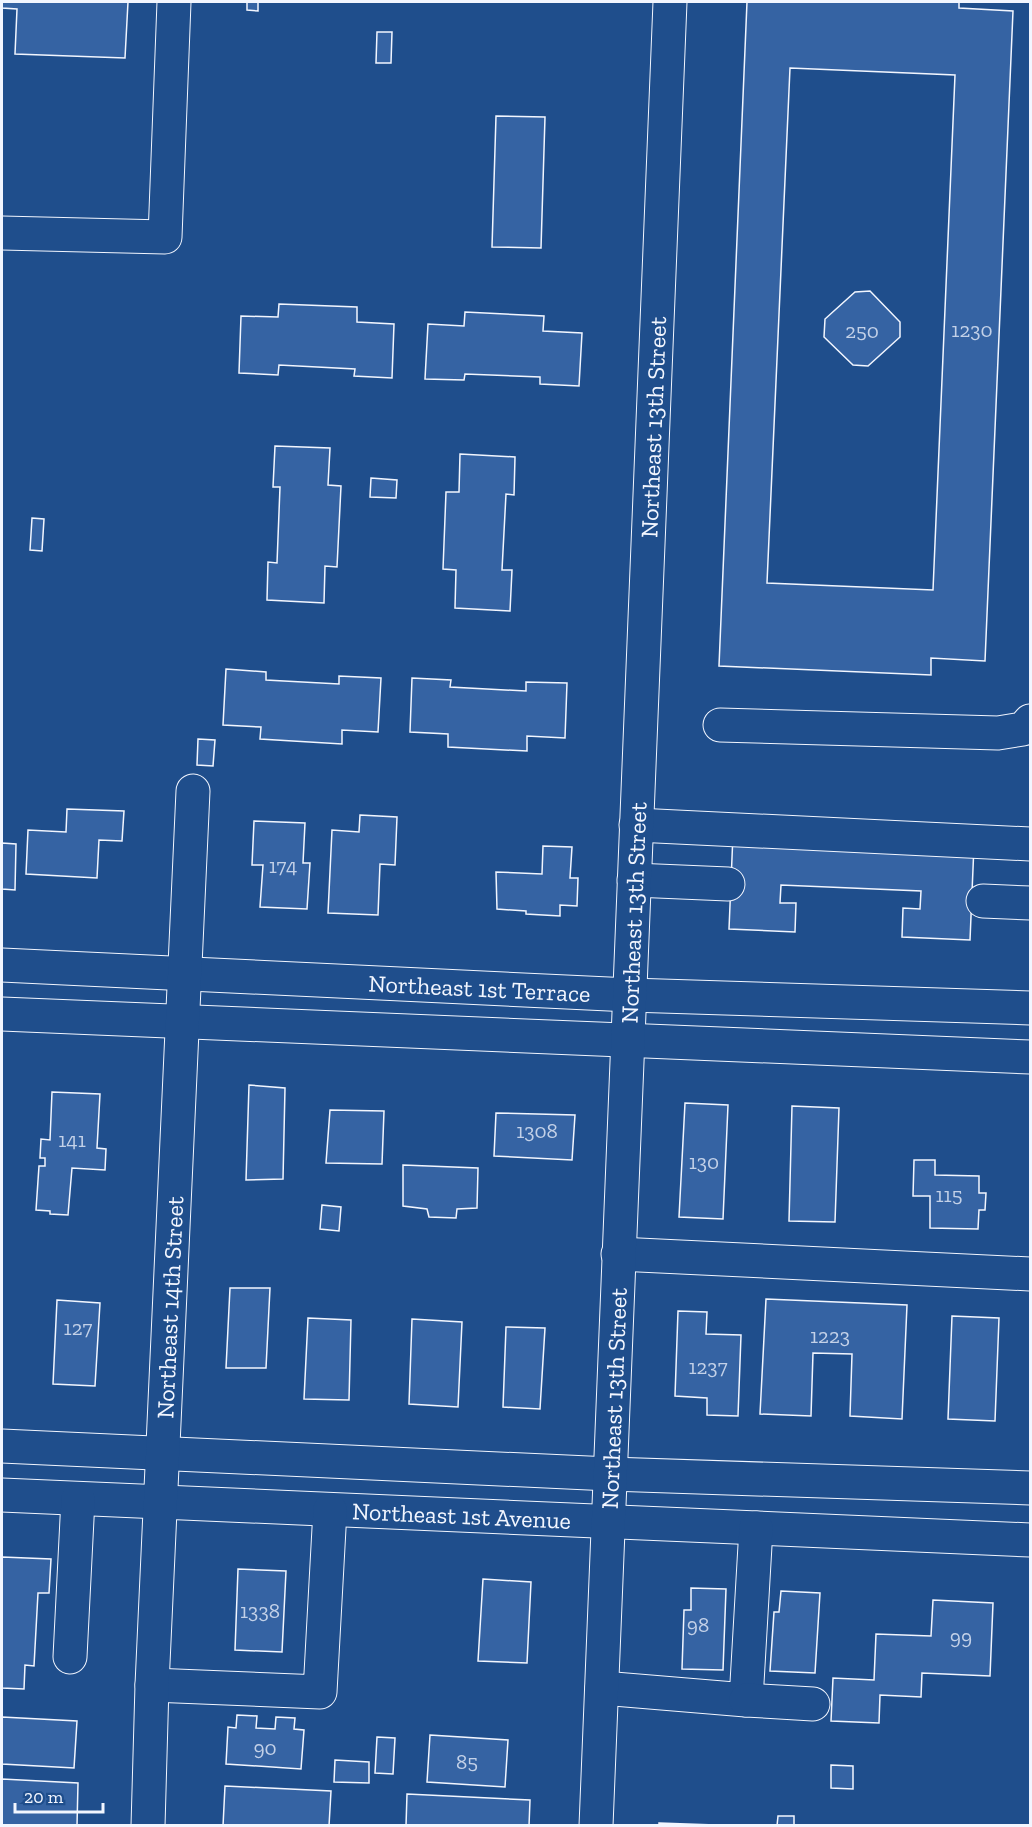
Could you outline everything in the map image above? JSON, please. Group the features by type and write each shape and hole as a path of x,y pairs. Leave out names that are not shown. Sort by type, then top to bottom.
{"street":[{"path":"2,233 165,237 174,2"},
{"name":"Northeast 13th Street","path":"596,1826 670,2"},
{"path":"720,725 998,733 1023,729 1030,721"},
{"name":"Northeast 14th Street","path":"148,1826 152,1685 193,791"},
{"path":"636,825 1030,844"},
{"path":"634,880 728,884"},
{"path":"983,901 1030,903"},
{"name":"Northeast 1st Terrace","path":"2,965 630,995 1030,1008"},
{"name":"Northeast 1st Terrace","path":"2,1014 1030,1058"},
{"path":"618,1254 1030,1274"},
{"name":"Northeast 1st Avenue","path":"2,1446 610,1474 1030,1488"},
{"name":"Northeast 1st Avenue","path":"2,1495 1030,1540"},
{"path":"70,1657 78,1499"},
{"path":"152,1685 320,1692 330,1510"},
{"path":"746,1700 756,1528"},
{"path":"602,1688 813,1704"}],"building":[{"path":"2,2 128,2 125,58 15,54 17,9 2,8"},
{"path":"247,2 258,2 258,11 247,10"},
{"path":"747,2 959,2 959,8 1013,11 985,661 931,658 931,675 719,666","holes":["790,68 955,75 933,590 767,583"]},
{"path":"377,32 392,32 391,63 376,63"},
{"path":"496,116 545,117 541,248 492,247"},
{"path":"870,291 900,322 900,337 868,366 853,365 824,337 825,319 855,292"},
{"path":"279,304 357,307 357,322 394,324 392,378 354,376 355,369 279,365 278,375 239,373 241,316 278,317"},
{"path":"465,312 544,316 543,331 582,333 579,386 540,384 540,377 465,374 464,380 425,379 428,324 464,326"},
{"path":"275,446 330,448 328,485 341,486 337,567 325,566 324,603 267,600 268,562 277,563 280,487 273,487"},
{"path":"460,454 515,457 514,495 506,494 502,570 512,570 510,611 455,608 456,570 443,569 446,492 459,492"},
{"path":"371,478 397,480 396,498 370,497"},
{"path":"32,518 44,519 42,551 30,550"},
{"path":"226,669 266,672 266,680 339,684 339,676 381,678 378,732 342,730 342,744 260,739 261,727 223,725"},
{"path":"412,678 451,680 450,687 526,691 526,682 567,683 565,738 527,736 527,751 448,747 448,734 410,732"},
{"path":"198,739 215,740 213,766 197,765"},
{"path":"67,809 124,811 122,841 99,840 97,878 26,874 28,830 66,832"},
{"path":"360,815 397,817 395,865 380,864 378,915 328,913 332,830 359,832"},
{"path":"254,821 305,823 303,863 310,863 307,909 260,907 263,865 252,865"},
{"path":"733,834 974,845 970,940 902,937 903,908 920,909 921,891 781,885 780,903 796,903 795,932 729,929"},
{"path":"2,843 16,844 15,890 2,889"},
{"path":"543,846 572,847 570,878 578,878 577,906 560,905 560,916 497,909 496,872 542,874"},
{"path":"249,1085 285,1088 283,1179 246,1180"},
{"path":"52,1092 100,1094 97,1148 106,1149 105,1170 72,1168 68,1215 36,1210 39,1166 45,1166 45,1158 40,1158 41,1139 50,1140"},
{"path":"685,1103 728,1105 723,1219 679,1217"},
{"path":"792,1106 839,1108 835,1222 789,1221"},
{"path":"330,1110 384,1111 382,1164 326,1163"},
{"path":"496,1113 575,1115 572,1160 494,1156"},
{"path":"914,1160 935,1160 935,1175 979,1176 979,1193 986,1193 985,1210 979,1210 978,1229 930,1228 930,1196 913,1196"},
{"path":"403,1165 478,1168 477,1208 457,1209 456,1218 429,1217 427,1209 403,1206"},
{"path":"322,1205 341,1207 339,1231 320,1229"},
{"path":"230,1288 270,1288 266,1368 226,1368"},
{"path":"766,1299 907,1305 902,1419 850,1416 852,1354 813,1353 811,1416 760,1414"},
{"path":"57,1300 100,1303 95,1386 53,1384"},
{"path":"678,1311 707,1312 706,1334 741,1335 738,1416 707,1415 707,1398 675,1396"},
{"path":"952,1316 999,1318 995,1421 948,1419"},
{"path":"308,1318 351,1320 349,1400 304,1399"},
{"path":"412,1319 462,1322 458,1407 409,1404"},
{"path":"506,1327 545,1328 540,1409 503,1407"},
{"path":"2,1557 51,1559 49,1593 38,1593 34,1666 25,1665 24,1689 2,1688"},
{"path":"238,1569 286,1571 282,1652 235,1650"},
{"path":"483,1579 531,1582 527,1663 478,1661"},
{"path":"691,1588 726,1589 723,1670 682,1669 684,1610 691,1610"},
{"path":"781,1591 820,1593 815,1673 770,1671 774,1612 779,1612"},
{"path":"933,1600 993,1603 990,1676 922,1673 921,1697 880,1695 879,1723 831,1721 833,1678 874,1680 876,1634 931,1636"},
{"path":"237,1715 257,1716 256,1728 275,1729 276,1717 295,1718 294,1729 304,1730 301,1769 226,1764 228,1727 236,1728"},
{"path":"2,1717 77,1721 74,1768 2,1764"},
{"path":"430,1735 508,1740 505,1787 427,1782"},
{"path":"377,1737 395,1738 393,1774 375,1773"},
{"path":"335,1760 369,1762 369,1783 334,1782"},
{"path":"831,1765 853,1766 853,1789 831,1788"},
{"path":"2,1779 78,1783 77,1826 2,1826"},
{"path":"225,1786 331,1791 329,1826 223,1826"},
{"path":"407,1794 530,1800 529,1826 406,1826"},
{"path":"778,1816 794,1816 794,1826 777,1826"},
{"path":"659,1823 744,1826 659,1826"}]}
